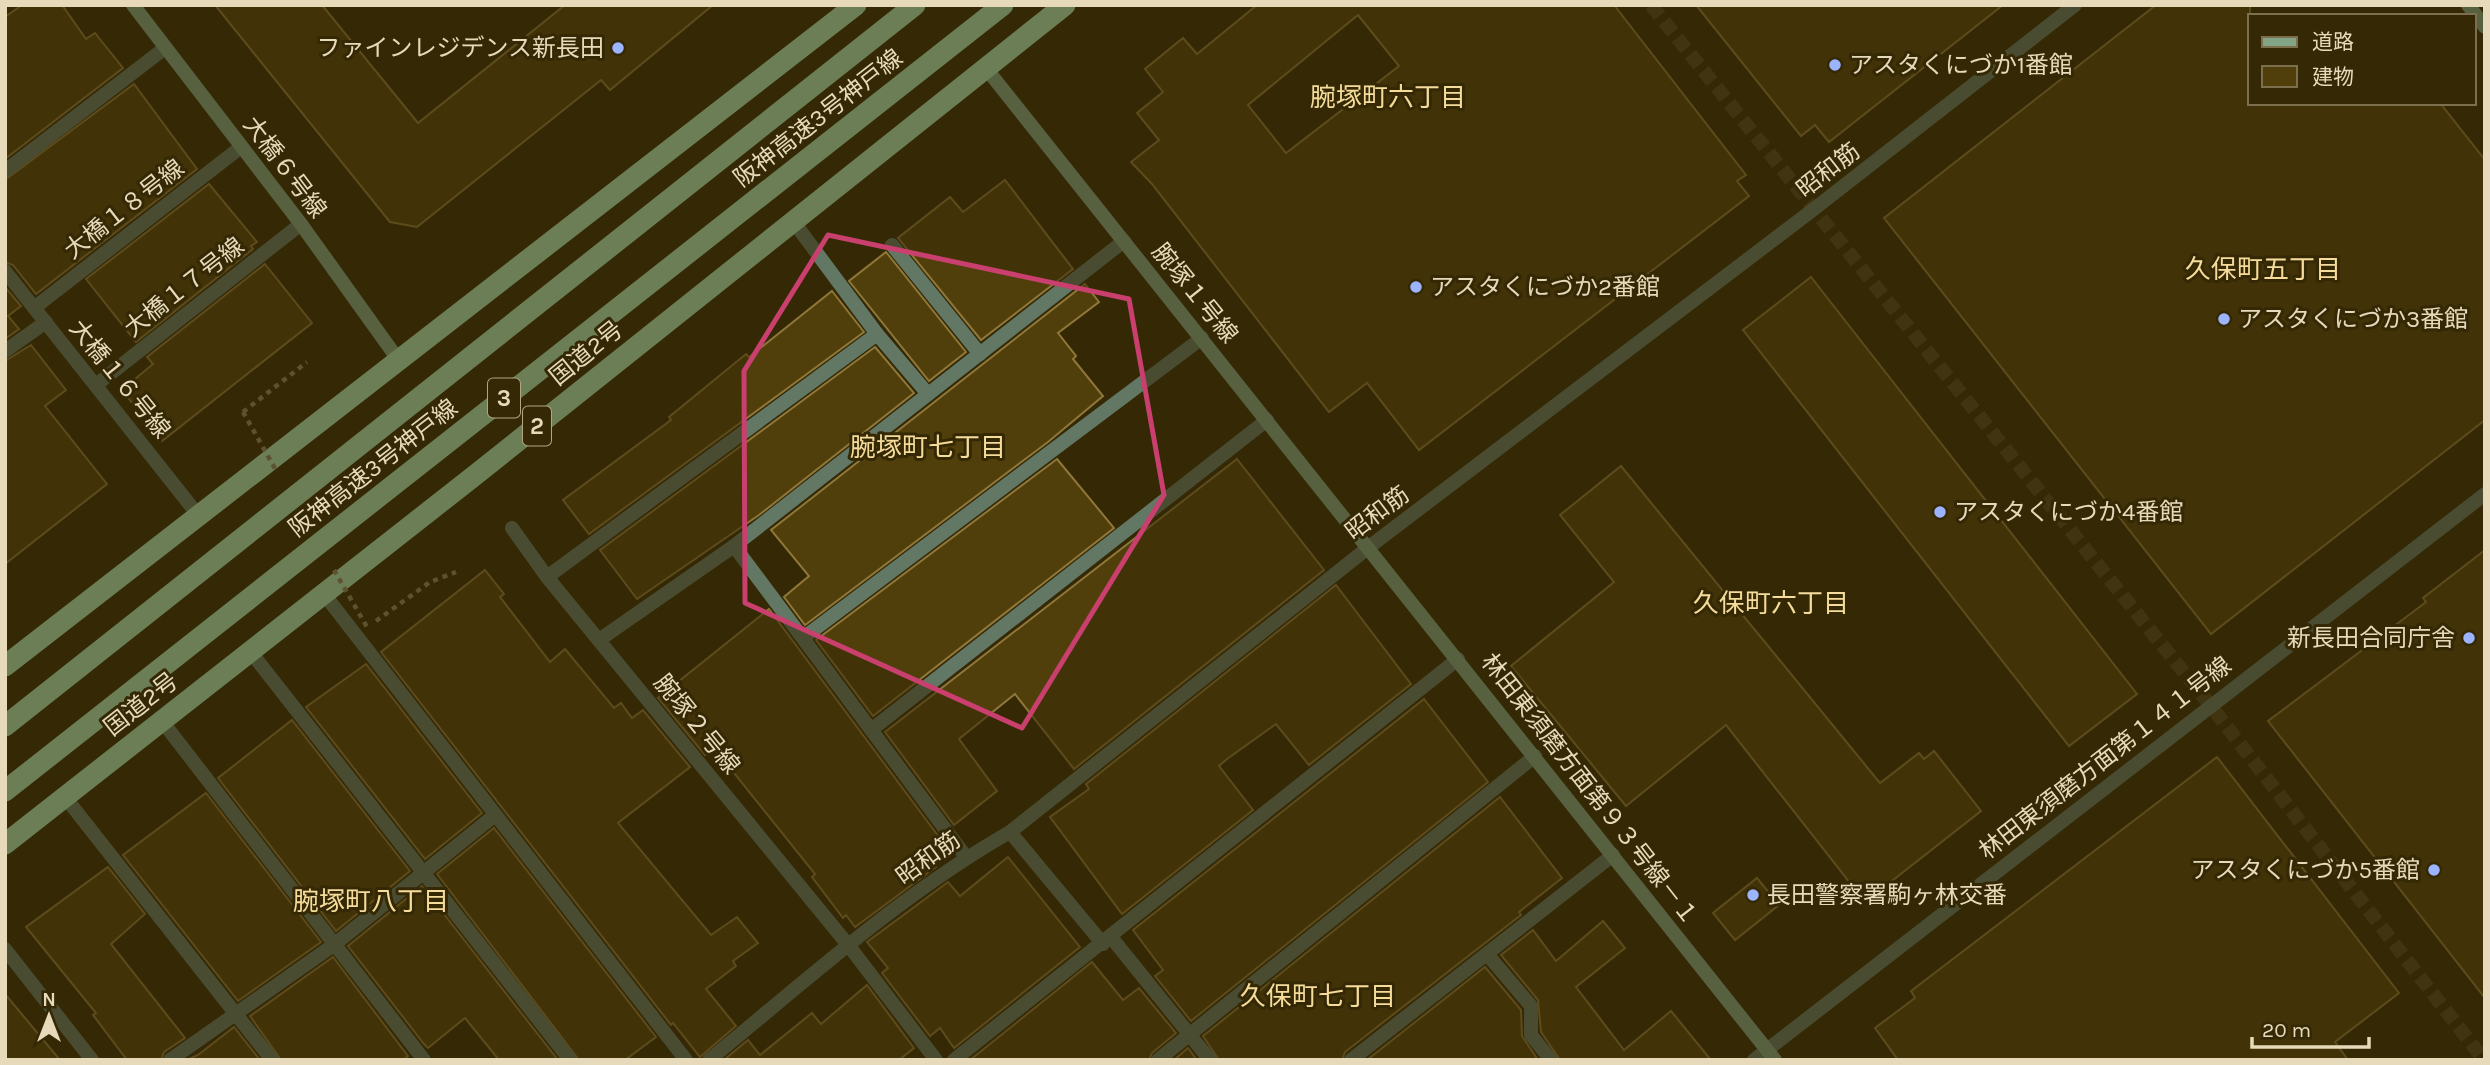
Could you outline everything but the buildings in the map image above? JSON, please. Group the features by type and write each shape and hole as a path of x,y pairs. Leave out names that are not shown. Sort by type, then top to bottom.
{"highway":[{"path":"5,666 397,358 856,5"},
{"name":"阪神高速3号神戸線","path":"5,726 915,5"},
{"name":"阪神高速3号神戸線","path":"5,791 1003,5"},
{"name":"国道2号","path":"5,844 1065,5"}],"street":[{"name":"大橋６号線","path":"133,5 301,224 397,358"},
{"name":"昭和筋","path":"709,1060 849,946 965,857 1010,832 1370,547 1814,209 2075,5"},
{"path":"5,170 165,48"},
{"name":"腕塚１号線","path":"985,67 1370,547"},
{"name":"大橋１８号線","path":"34,308 241,147"},
{"path":"793,221 877,334 928,394"},
{"name":"大橋１７号線","path":"96,385 301,224"},
{"path":"599,640 734,546 1124,241"},
{"path":"892,244 979,354"},
{"name":"大橋１６号線","path":"5,271 198,515"},
{"path":"5,351 46,322"},
{"path":"547,577 877,334"},
{"path":"803,638 1202,338"},
{"path":"871,730 1267,420"},
{"name":"林田東須磨方面第１４１号線","path":"1754,1060 1771,1055 2485,494"},
{"name":"腕塚２号線","path":"512,528 547,577 849,946 936,1060"},
{"path":"734,546 965,857"},
{"name":"林田東須磨方面第９３号線－１","path":"1370,547 1771,1055"},
{"path":"324,594 686,1060"},
{"path":"250,651 570,1060"},
{"path":"954,1060 1458,659"},
{"path":"162,721 424,1060"},
{"path":"1158,1060 1535,755"},
{"path":"65,797 272,1060"},
{"path":"170,1060 335,944 422,871 495,815"},
{"path":"1010,832 1192,1034 1210,1060"},
{"path":"1362,1057 1613,855"},
{"path":"5,949 92,1060"},
{"path":"1487,954 1531,1006 1531,1035 1551,1060"}],"path":[{"path":"243,412 307,362"},
{"path":"367,627 430,582 456,572"}],"highlighted area":[{"path":"828,235 1129,299 1164,495 1022,728 745,603 744,371"}],"tunnel":[{"path":"1651,5 2210,705 2484,1060"}],"place":[{"name":"ファインレジデンス新長田","path":"618,48"},
{"name":"アスタくにづか1番館","path":"1835,65"},
{"name":"アスタくにづか2番館","path":"1416,287"},
{"name":"アスタくにづか3番館","path":"2224,319"},
{"name":"アスタくにづか4番館","path":"1940,512"},
{"name":"新長田合同庁舎","path":"2469,638"},
{"name":"アスタくにづか5番館","path":"2434,870"},
{"name":"長田警察署駒ヶ林交番","path":"1753,895"}],"district":[{"name":"腕塚町六丁目","path":"1388,97"},
{"name":"久保町五丁目","path":"2263,269"},
{"name":"腕塚町七丁目","path":"928,447"},
{"name":"久保町六丁目","path":"1771,603"},
{"name":"腕塚町八丁目","path":"371,901"},
{"name":"久保町七丁目","path":"1318,996"}]}
